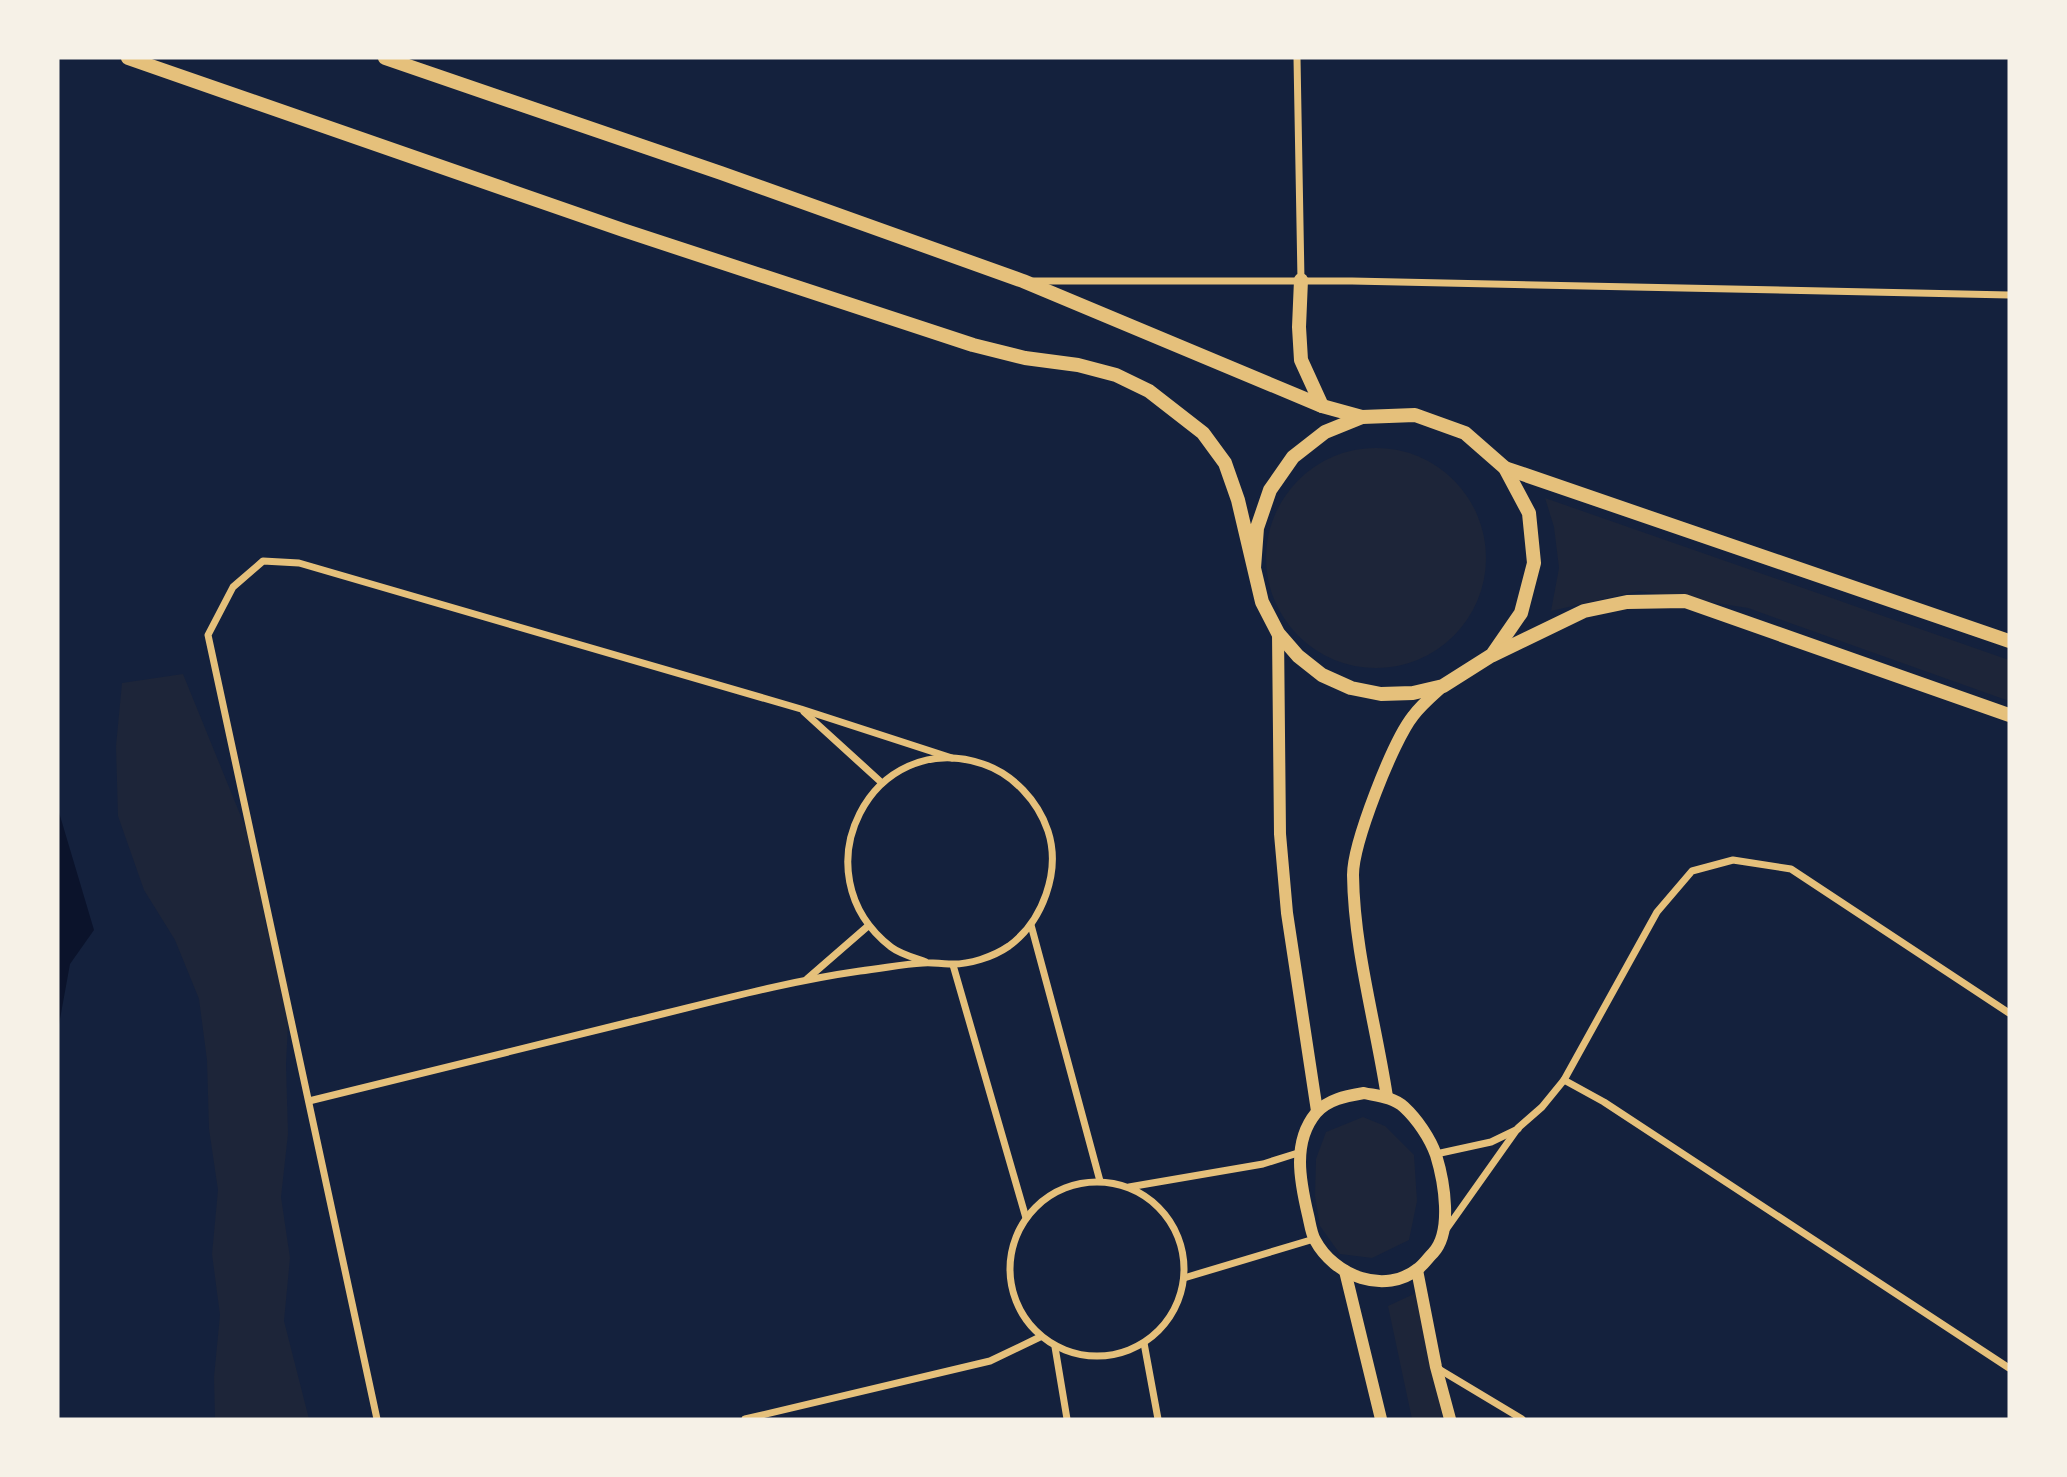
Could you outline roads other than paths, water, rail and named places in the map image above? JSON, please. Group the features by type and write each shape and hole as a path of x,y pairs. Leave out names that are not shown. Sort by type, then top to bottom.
{"main road":[{"path":"128,58 623,230 973,345 1025,358 1078,365 1116,375 1149,391 1203,433 1225,463 1238,500 1262,602 1278,633 1297,656 1322,675 1350,688 1392,694 1413,693 1443,686 1492,655 1584,611 1627,602 1685,601 2009,715"},
{"path":"385,58 721,173 1023,281 1322,406 1362,417 1415,415 1465,433 1505,468 1529,513 1534,564 1521,613 1492,655"},
{"path":"1301,281 1301,360 1322,406"},
{"path":"1254,568 1256,528 1270,490 1293,457 1325,432 1362,417"},
{"path":"1505,468 2009,641"}],"street":[{"path":"1297,58 1301,281"},
{"path":"1023,281 1301,281 2009,295"},
{"path":"309,1101 806,979 926,962 953,965 983,960 1009,946 1031,925 1046,896 1052,864 1048,832 1034,803 1012,779 984,764 952,758 801,709 299,563 263,561 233,586 208,635 377,1419"},
{"path":"1278,633 1280,834 1289,926 1317,1111"},
{"path":"1387,1097 1359,940 1353,873 1363,826 1387,764 1412,716 1443,686"},
{"path":"801,709 882,783"},
{"path":"926,962 893,949 868,926 853,898 847,868 849,836 862,807 882,783 903,769 927,761 952,758"},
{"path":"1445,1232 1442,1185 1436,1154 1417,1122 1402,1105 1387,1097 1364,1093 1339,1097 1317,1111 1304,1132 1298,1176 1314,1239 1329,1259 1345,1271 1370,1282 1390,1281 1417,1270 1437,1249 1445,1232 1518,1128 1542,1107 1564,1080 1657,912 1692,871 1732,860 1791,869 2009,1013"},
{"path":"1031,925 1100,1181"},
{"path":"806,979 868,926"},
{"path":"953,965 1026,1218"},
{"path":"1564,1080 1604,1102 2009,1368"},
{"path":"1436,1154 1491,1142 1518,1128"},
{"path":"1129,1187 1161,1208 1180,1240 1184,1278 1178,1303 1164,1326 1144,1343 1123,1353 1100,1357 1077,1355 1055,1347 1040,1336 1019,1312 1010,1280 1012,1248 1026,1218 1058,1190 1100,1181 1129,1187 1263,1164 1301,1152"},
{"path":"1184,1278 1314,1239"},
{"path":"1417,1270 1436,1367 1450,1419"},
{"path":"1345,1271 1381,1419"},
{"path":"745,1419 990,1361 1040,1336"},
{"path":"1144,1343 1158,1419"},
{"path":"1055,1347 1067,1419"},
{"path":"1436,1367 1522,1419"}]}
